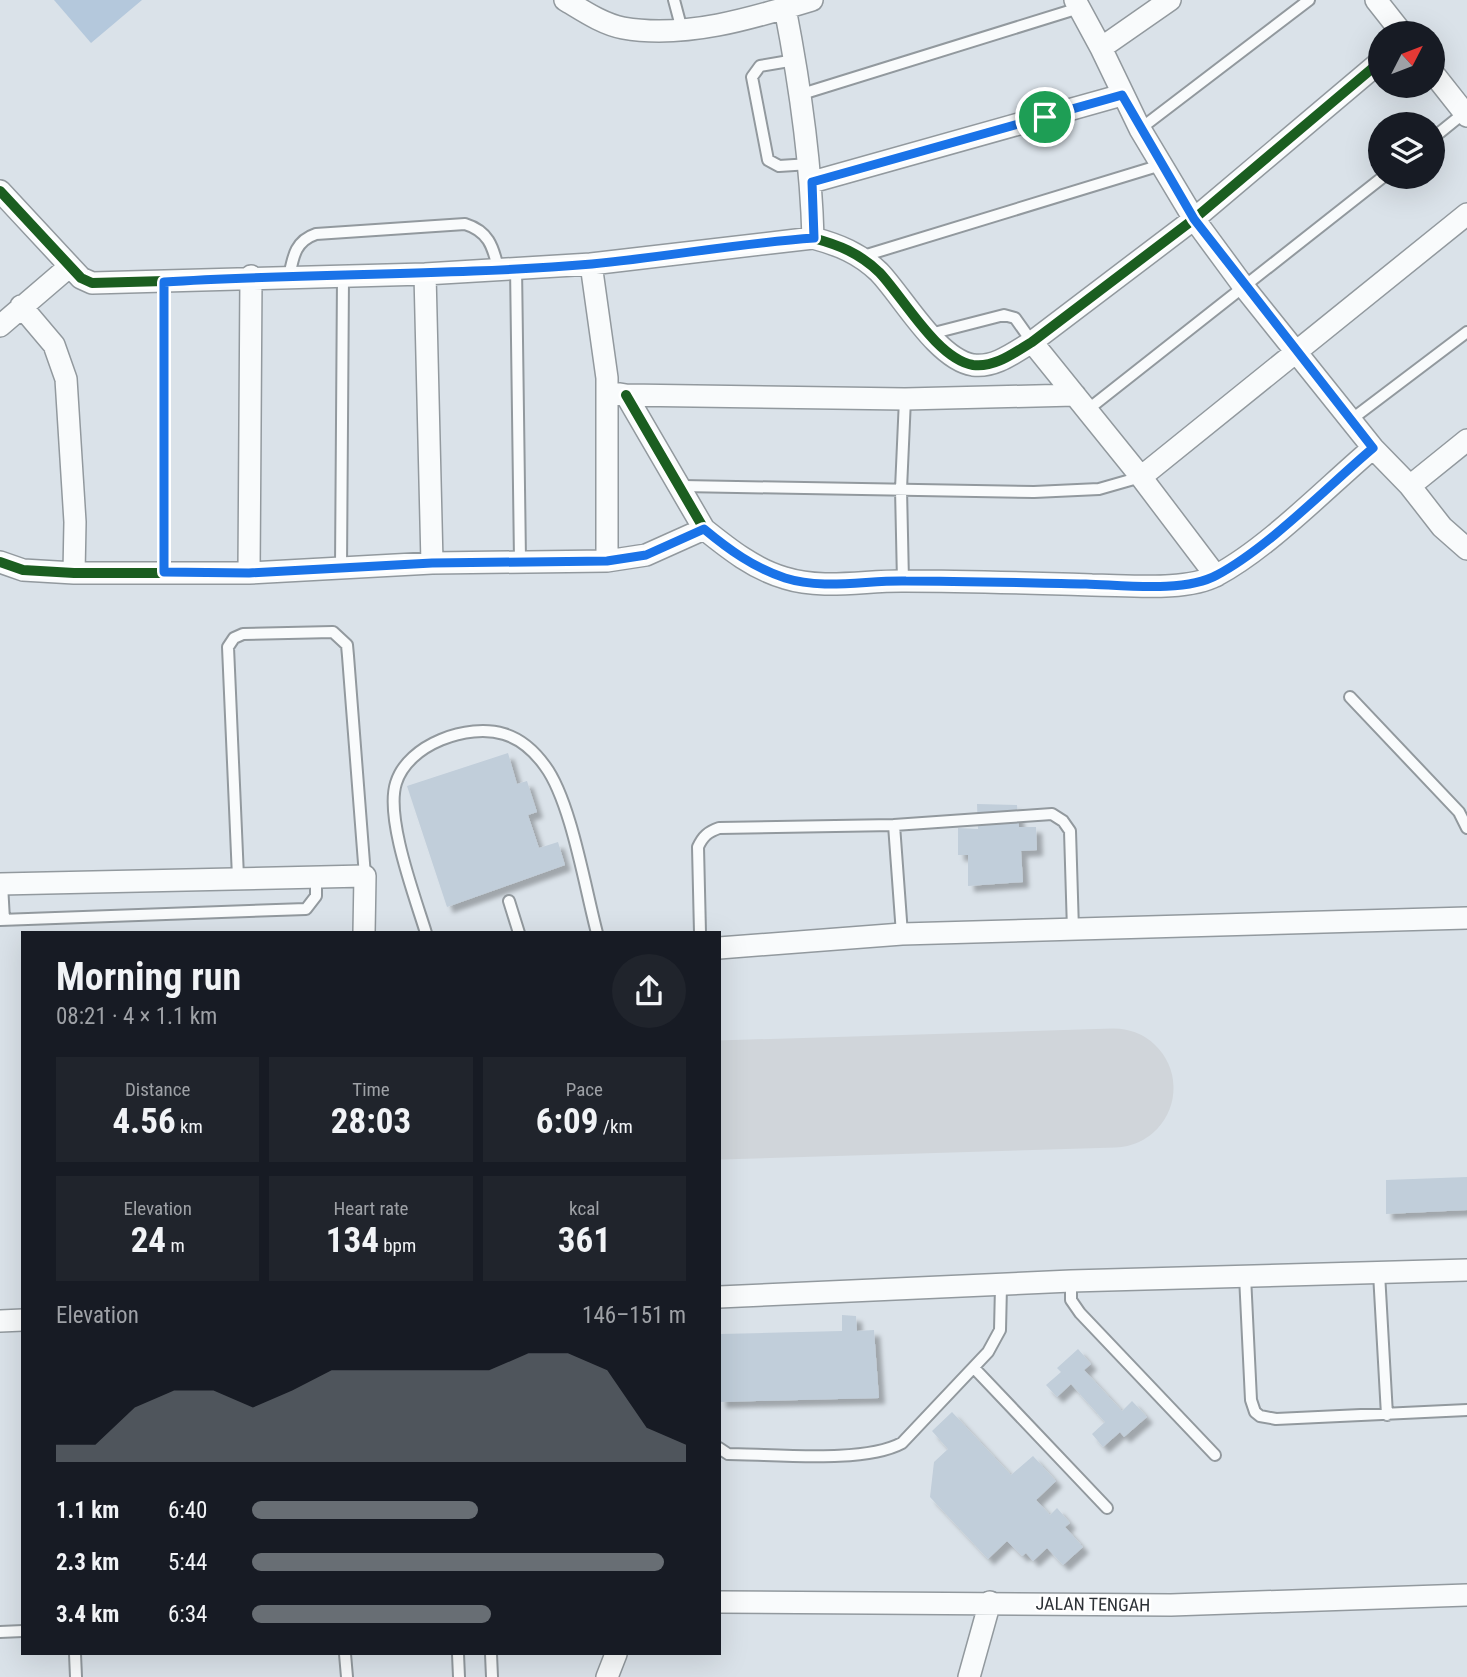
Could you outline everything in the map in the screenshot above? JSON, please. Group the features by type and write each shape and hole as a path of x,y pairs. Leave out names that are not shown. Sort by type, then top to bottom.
{"street":[{"path":"565,0 621,27 682,30 812,0"},
{"path":"1101,48 1170,0"},
{"path":"1376,0 1393,21"},
{"path":"1077,4 1140,129 1194,219 1244,287 1352,418 1373,448 1410,486 1442,527 1467,549"},
{"path":"785,8 802,94 811,173 814,238"},
{"path":"3,199 81,278 92,283 164,282 251,276 425,274 591,264 814,238 848,248 860,257 879,273 930,334 949,352 973,365 996,362 1032,342 1194,219 1368,72"},
{"path":"1446,90 1466,115"},
{"path":"811,173 1122,95"},
{"path":"1141,477 1297,354 1467,214"},
{"path":"591,264 617,394 607,561"},
{"path":"0,326 70,266"},
{"path":"425,274 432,563"},
{"path":"249,573 251,276"},
{"path":"21,306 54,345 66,379 75,522 74,573"},
{"path":"1032,342 1141,477 1216,576"},
{"path":"617,394 1080,403"},
{"path":"617,394 682,486 704,529 732,552 786,579 816,583 903,580 1150,586 1196,582 1216,576 1262,543 1373,448"},
{"path":"1410,486 1467,440"},
{"path":"0,562 23,570 74,573 249,573 520,560 607,561 646,555 704,529"},
{"path":"1,884 365,876 364,931"},
{"path":"721,948 902,934 1467,918"},
{"path":"721,1297 1071,1281 1467,1270"},
{"path":"0,1321 21,1320"},
{"name":"JALAN TENGAH","path":"721,1602 1171,1605 1467,1595"},
{"path":"969,1677 990,1602"},
{"path":"607,1677 616,1655"}],"lane":[{"path":"674,0 682,30"},
{"path":"1140,129 1309,0"},
{"path":"802,94 1077,4"},
{"path":"795,60 760,66 751,77 768,160 779,166 811,173"},
{"path":"1445,130 1466,115"},
{"path":"860,257 1161,165"},
{"path":"1080,403 1244,287 1369,189"},
{"path":"289,276 295,250 306,237 316,234 465,224 484,234 492,243 507,267 520,560"},
{"path":"341,568 343,277"},
{"path":"164,282 164,572"},
{"path":"930,334 1004,315 1015,318 1032,342"},
{"path":"1352,418 1467,332"},
{"path":"903,580 901,489 905,399"},
{"path":"682,486 1082,491 1114,486 1141,477"},
{"path":"238,877 228,647 234,638 243,634 332,632 347,645 365,876"},
{"path":"1350,697 1460,813 1467,828"},
{"path":"425,931 395,823 396,783 417,755 431,745 450,736 484,732 503,733 525,744 544,764 559,787 596,931"},
{"path":"700,931 698,847 702,838 719,828 894,825 1052,814 1063,821 1070,831 1073,930"},
{"path":"894,825 902,934"},
{"path":"1,884 2,920 306,909 316,896 316,876"},
{"path":"509,901 518,931"},
{"path":"1379,1273 1387,1415"},
{"path":"1245,1276 1251,1400 1255,1412 1260,1416 1276,1419 1467,1410"},
{"path":"1071,1281 1071,1300 1080,1313 1215,1455"},
{"path":"721,1449 728,1454 865,1454 888,1451 902,1443 975,1369 988,1352 1000,1330 1001,1286"},
{"path":"975,1369 1107,1508"},
{"path":"0,1632 21,1631"},
{"path":"75,1655 76,1677"},
{"path":"345,1655 347,1677"},
{"path":"458,1655 459,1677"},
{"path":"491,1655 492,1677"}],"shaded area":[{"path":"54,0 142,0 91,43"}],"building":[{"path":"508,753 517,784 527,781 537,812 528,815 539,848 558,842 565,865 447,907 407,786"},
{"path":"977,804 1017,805 1019,827 1036,827 1037,850 1021,851 1023,882 968,886 968,855 958,855 958,828 978,829"},
{"path":"1467,1177 1467,1210 1386,1214 1386,1180"},
{"path":"842,1315 856,1316 857,1331 874,1330 879,1398 721,1402 721,1334 842,1331"},
{"path":"1078,1349 1091,1364 1084,1370 1122,1411 1132,1401 1147,1417 1124,1437 1120,1432 1103,1447 1092,1434 1105,1422 1071,1384 1057,1397 1046,1385 1061,1372 1057,1368"},
{"path":"952,1412 1011,1475 1033,1456 1056,1481 1036,1500 1050,1515 1057,1508 1070,1523 1065,1527 1083,1547 1063,1565 1047,1548 1033,1561 1026,1553 1022,1556 1007,1541 988,1559 930,1497 934,1462 948,1449 932,1431"}],"runway":[{"path":"721,1100 1114,1088"}],"cycle path":[{"path":"0,191 81,278 92,283 425,274 591,264 813,238 848,250 871,265 946,351 960,360 981,365 1004,358 1032,342 1194,219 1368,72"},
{"path":"0,562 23,570 74,573 249,573 432,563 607,561 646,555 704,529 626,395"}],"route":[{"path":"1122,95 1194,219 1244,287 1352,418 1373,448 1262,543 1216,576 1196,582 1150,586 903,580 816,583 786,579 764,569 732,552 704,529 646,555 607,561 520,560 249,573 164,572 164,282 251,276 425,274 591,264 814,238 812,182 1045,117 1122,95"}]}
